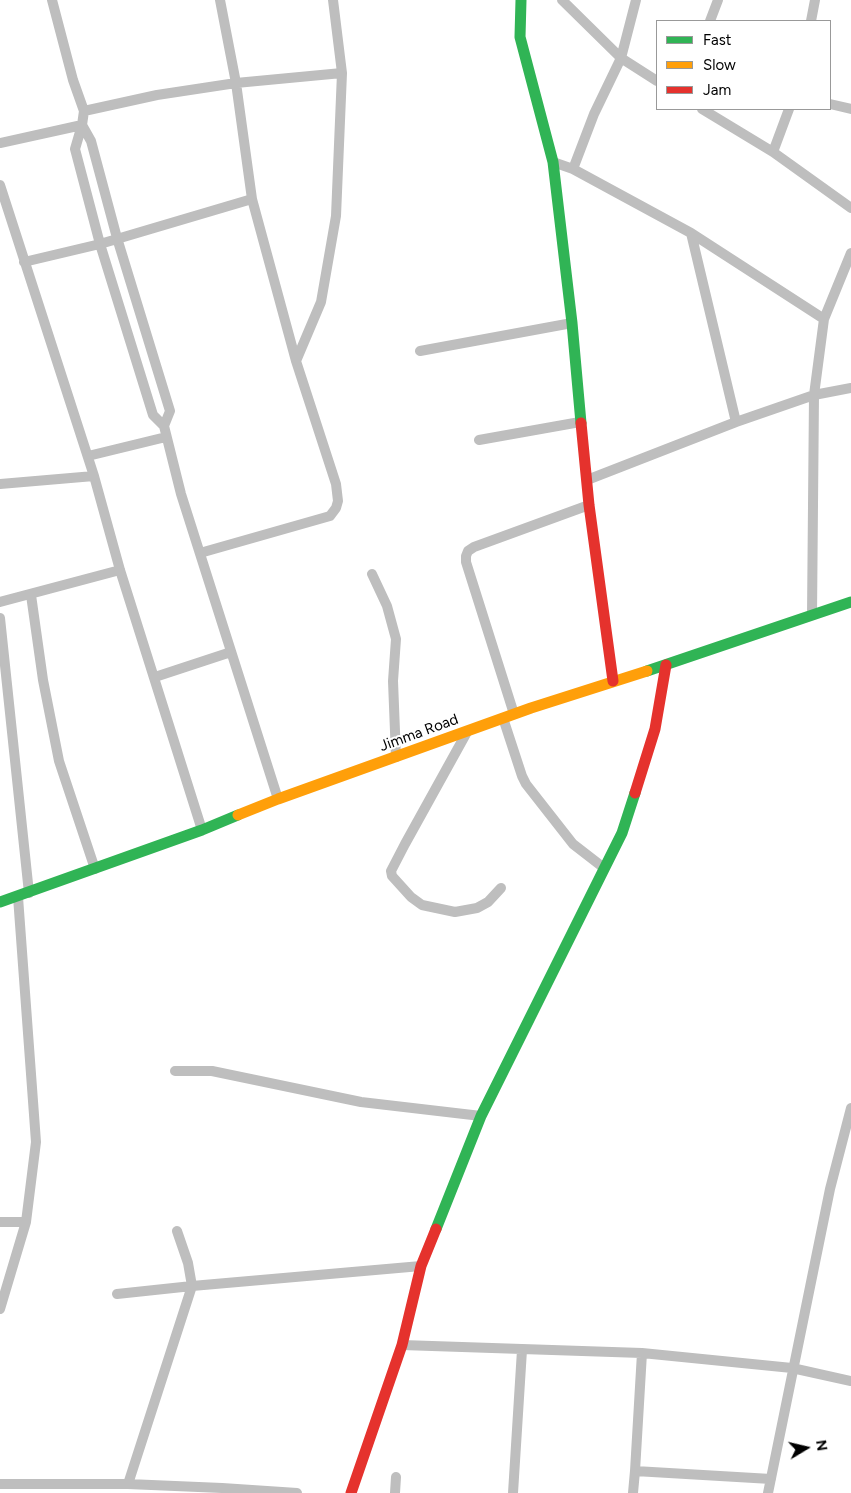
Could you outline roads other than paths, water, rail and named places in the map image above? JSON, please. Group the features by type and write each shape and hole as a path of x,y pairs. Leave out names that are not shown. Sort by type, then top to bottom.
{"main road":[{"path":"521,0 520,38 554,162 572,323 589,505 613,681"},
{"name":"Jimma Road","path":"0,902 202,830 278,799 514,714 851,602"},
{"path":"351,1493 402,1345 422,1266 482,1116 622,833 655,729 666,665"}],"street":[{"path":"52,0 73,80 84,111 75,148 100,244 154,415 164,426 181,494 278,799"},
{"path":"200,553 330,516 336,508 338,501 336,484 296,361 252,199 236,83 220,0"},
{"path":"296,361 321,302 336,216 342,73 333,0"},
{"path":"562,0 621,58 656,80"},
{"path":"573,169 594,114 621,58 636,0"},
{"path":"710,20 718,0"},
{"path":"811,20 815,0"},
{"path":"84,111 157,95 236,83 342,73"},
{"path":"831,104 851,110"},
{"path":"704,110 773,152 851,208"},
{"path":"773,152 790,110"},
{"path":"0,143 82,125"},
{"path":"82,125 91,141 117,238 170,411 164,426"},
{"path":"554,162 573,169 691,233 824,318"},
{"path":"0,185 88,456 120,570 202,830"},
{"path":"24,262 100,244 252,199"},
{"path":"691,233 736,422"},
{"path":"812,615 814,395 824,318 851,253"},
{"path":"420,351 572,323"},
{"path":"587,480 736,422 814,395 851,388"},
{"path":"479,440 580,422"},
{"path":"88,456 166,437"},
{"path":"0,484 94,476"},
{"path":"514,714 466,562 466,556 468,551 474,547 589,505"},
{"path":"0,602 120,570"},
{"path":"372,574 387,606 396,639 393,681 396,757"},
{"path":"31,594 43,680 59,761 95,869"},
{"path":"0,618 23,895 36,1142 26,1222 0,1308"},
{"path":"155,678 231,652"},
{"path":"503,718 526,784 573,844 604,868"},
{"path":"467,731 391,871 392,876 411,897 422,905 455,912 477,908 488,902 501,888"},
{"path":"175,1071 212,1072 361,1102 482,1116"},
{"path":"768,1493 830,1188 851,1108"},
{"path":"0,1222 26,1222"},
{"path":"128,1484 192,1286 188,1263 178,1231"},
{"path":"117,1294 422,1266"},
{"path":"402,1345 642,1353 792,1368 851,1380"},
{"path":"513,1493 522,1350"},
{"path":"633,1493 642,1353"},
{"path":"635,1471 771,1479"},
{"path":"395,1493 396,1477"},
{"path":"0,1484 128,1484 297,1493"}]}
